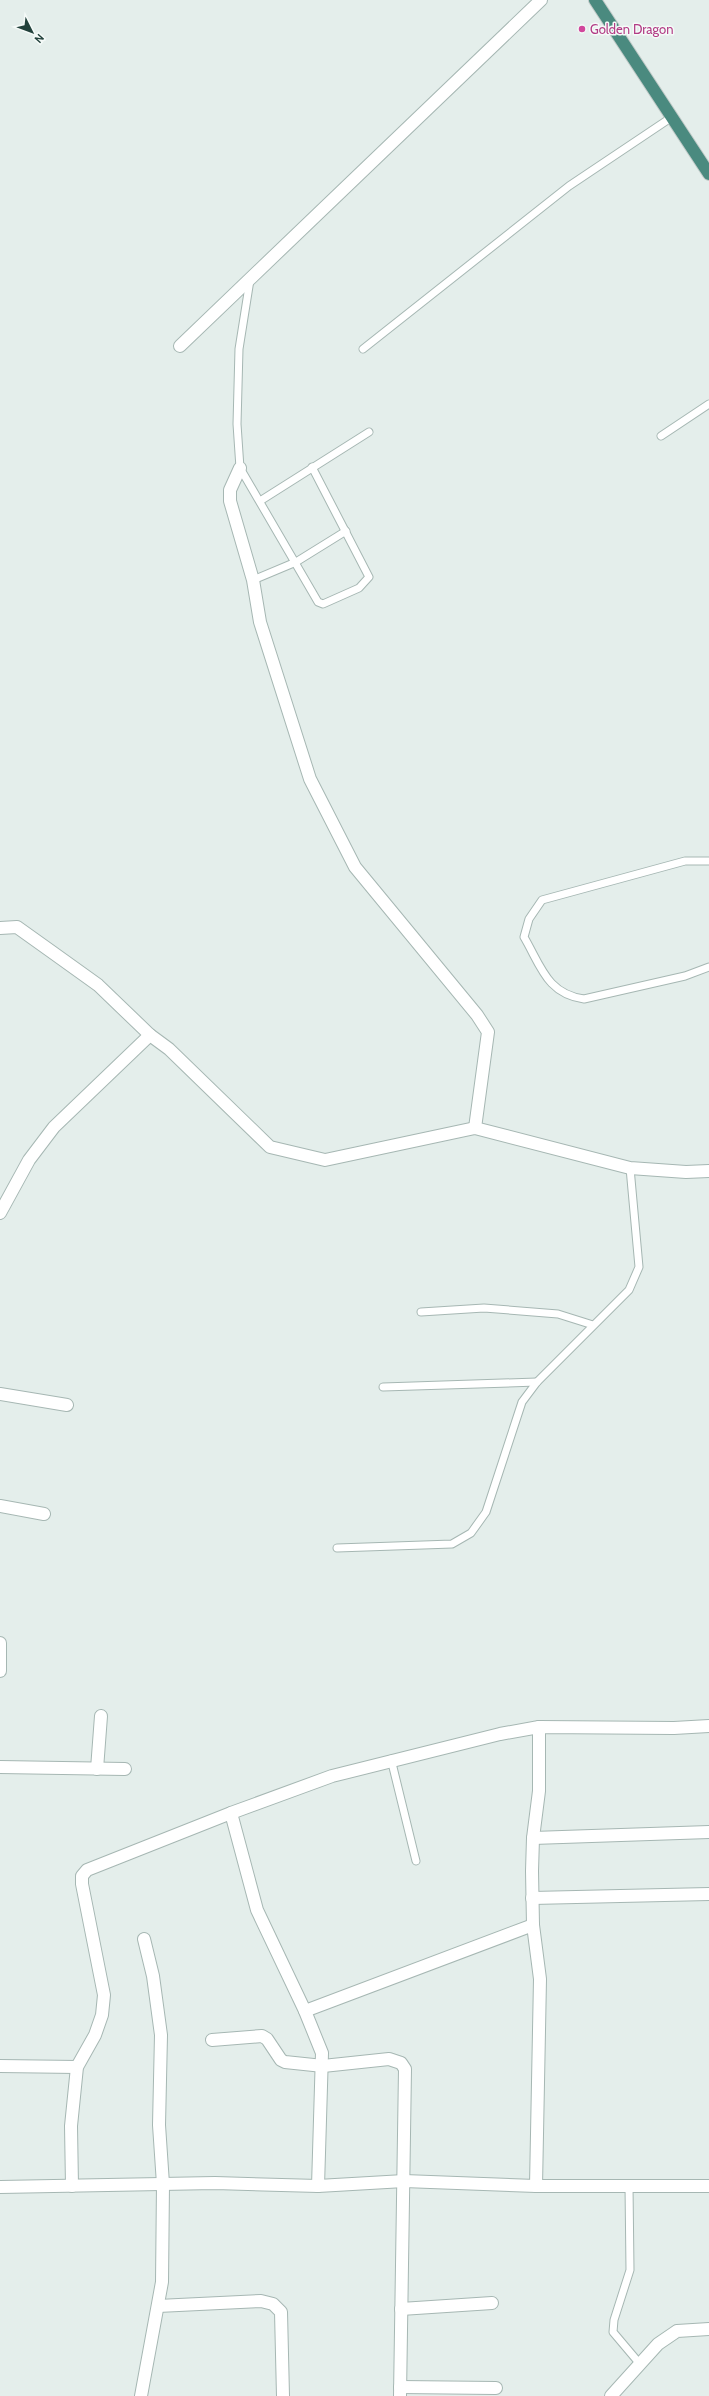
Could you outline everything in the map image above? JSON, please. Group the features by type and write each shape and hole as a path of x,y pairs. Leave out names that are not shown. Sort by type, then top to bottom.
{"highway":[{"path":"595,0 709,174"}],"street":[{"path":"180,346 541,0"},
{"path":"240,468 230,490 230,501 253,580 260,622 310,779 355,867 477,1015 488,1032 475,1128"},
{"path":"0,928 17,927 98,985 150,1035 169,1049 270,1148 325,1160 475,1128 630,1168 686,1172 709,1171"},
{"path":"0,1213 29,1160 54,1127 150,1035"},
{"path":"0,1394 68,1405"},
{"path":"0,1506 44,1514"},
{"path":"0,1643 0,1671"},
{"path":"97,1769 101,1716"},
{"path":"72,2186 71,2126 77,2067 95,2035 102,2015 104,1995 82,1884 82,1876 94,1867 231,1813 332,1776 391,1759 500,1734 539,1727 674,1728 709,1726"},
{"path":"536,2186 540,1979 533,1925 532,1898 533,1838 539,1792 539,1727"},
{"path":"0,1767 125,1769"},
{"path":"231,1813 257,1910 305,2011 322,2053 323,2066 318,2186"},
{"path":"533,1838 709,1832"},
{"path":"532,1898 709,1894"},
{"path":"305,2011 533,1925"},
{"path":"141,2396 162,2282 163,2184 159,2125 161,2035 153,1976 144,1938"},
{"path":"212,2040 262,2036 267,2039 281,2060 323,2066 389,2059 401,2063 405,2070 400,2392 496,2388"},
{"path":"0,2066 77,2067"},
{"path":"0,2188 215,2183 318,2186 404,2181 536,2186 709,2186"},
{"path":"158,2306 261,2301 273,2304 281,2312 283,2396"},
{"path":"401,2309 492,2303"},
{"path":"611,2396 658,2344 677,2330 709,2329"}],"lane":[{"path":"363,350 569,186 672,117"},
{"path":"250,279 239,349 237,424 240,468 318,602 323,604 359,588 369,577 312,467"},
{"path":"661,436 709,404"},
{"path":"260,501 369,432"},
{"path":"253,580 296,562 346,531"},
{"path":"709,861 685,861 542,900 529,919 524,937 553,987 569,997 584,999 684,976 709,966"},
{"path":"337,1548 452,1544 471,1532 486,1512 522,1402 537,1382 628,1290 638,1267 630,1168"},
{"path":"421,1312 484,1308 514,1310 558,1314 593,1326"},
{"path":"383,1387 537,1382"},
{"path":"391,1759 416,1861"},
{"path":"629,2186 630,2270 614,2320 613,2332 640,2364"}],"place":[{"name":"Golden Dragon","path":"582,29"}]}
